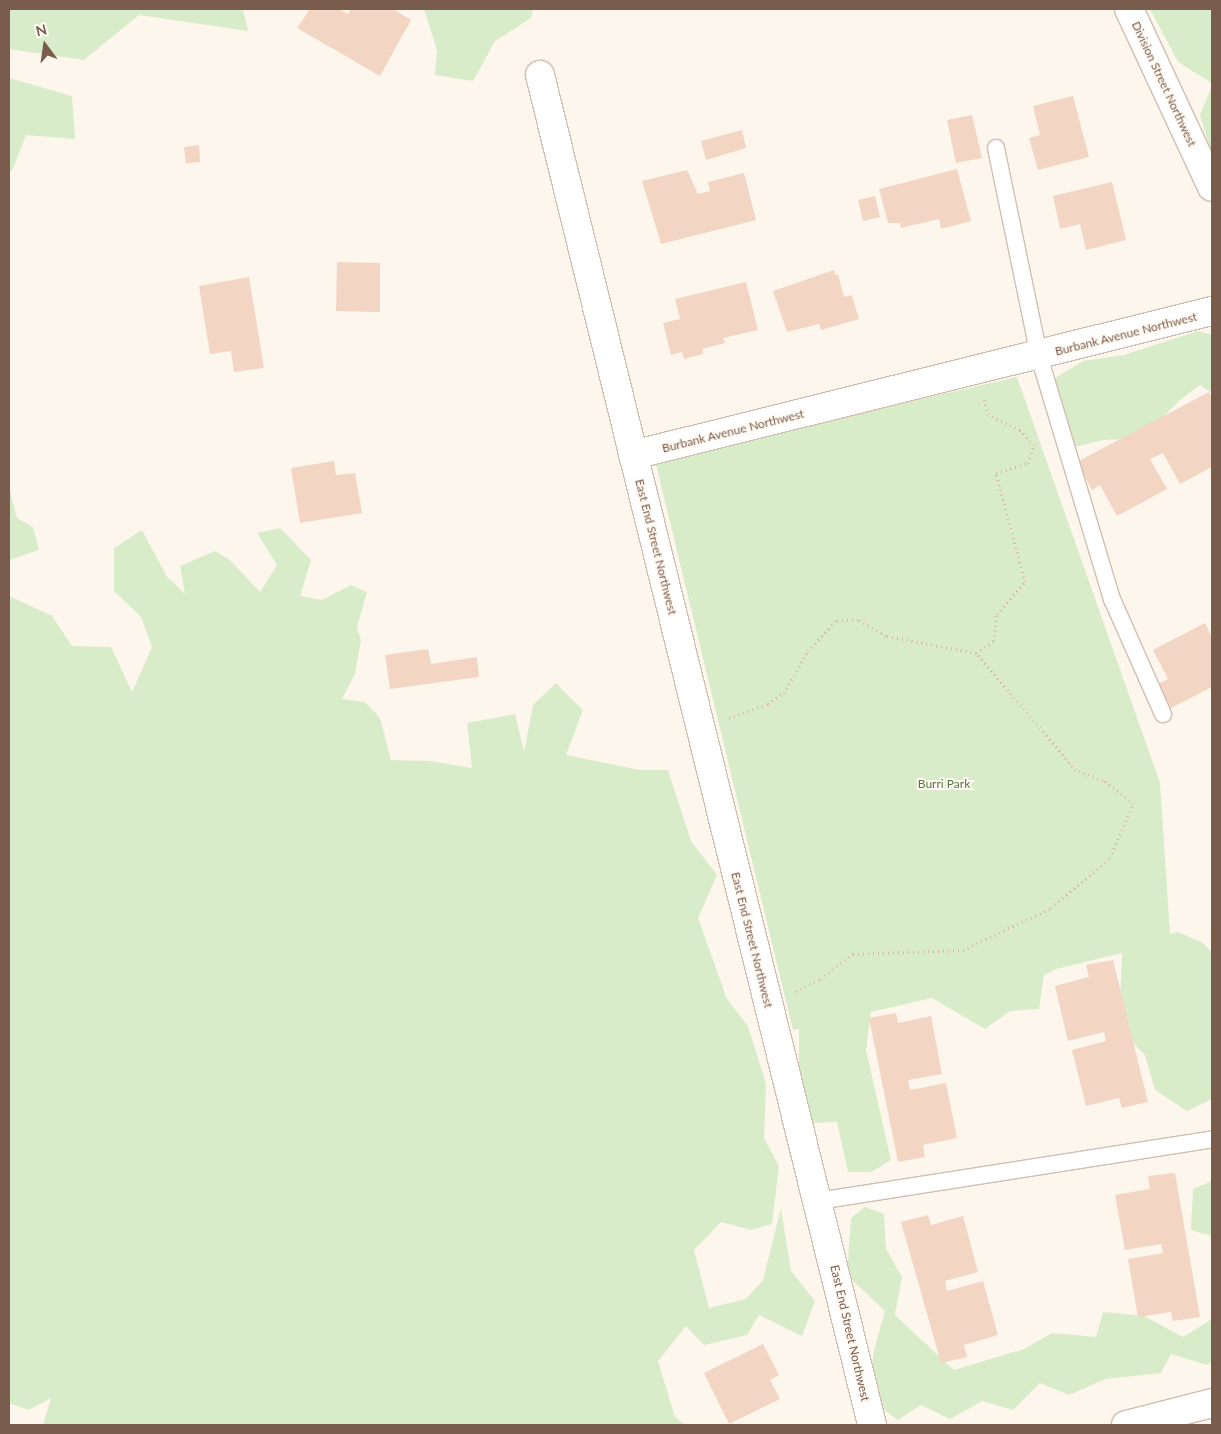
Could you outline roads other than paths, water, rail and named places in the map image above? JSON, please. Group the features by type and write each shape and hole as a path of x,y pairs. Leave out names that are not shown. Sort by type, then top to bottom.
{"street":[{"name":"Division Street Northwest","path":"1129,9 1212,187"},
{"path":"540,75 633,455"},
{"name":"Burbank Avenue Northwest","path":"633,455 1039,356 1212,311"},
{"name":"East End Street Northwest","path":"633,455 872,1425"},
{"path":"1126,1425 1212,1403"}],"lane":[{"path":"996,148 1039,356 1112,599 1163,714"},
{"path":"818,1201 1212,1140"}],"park label":[{"name":"Burri Park","path":"944,784"}]}
